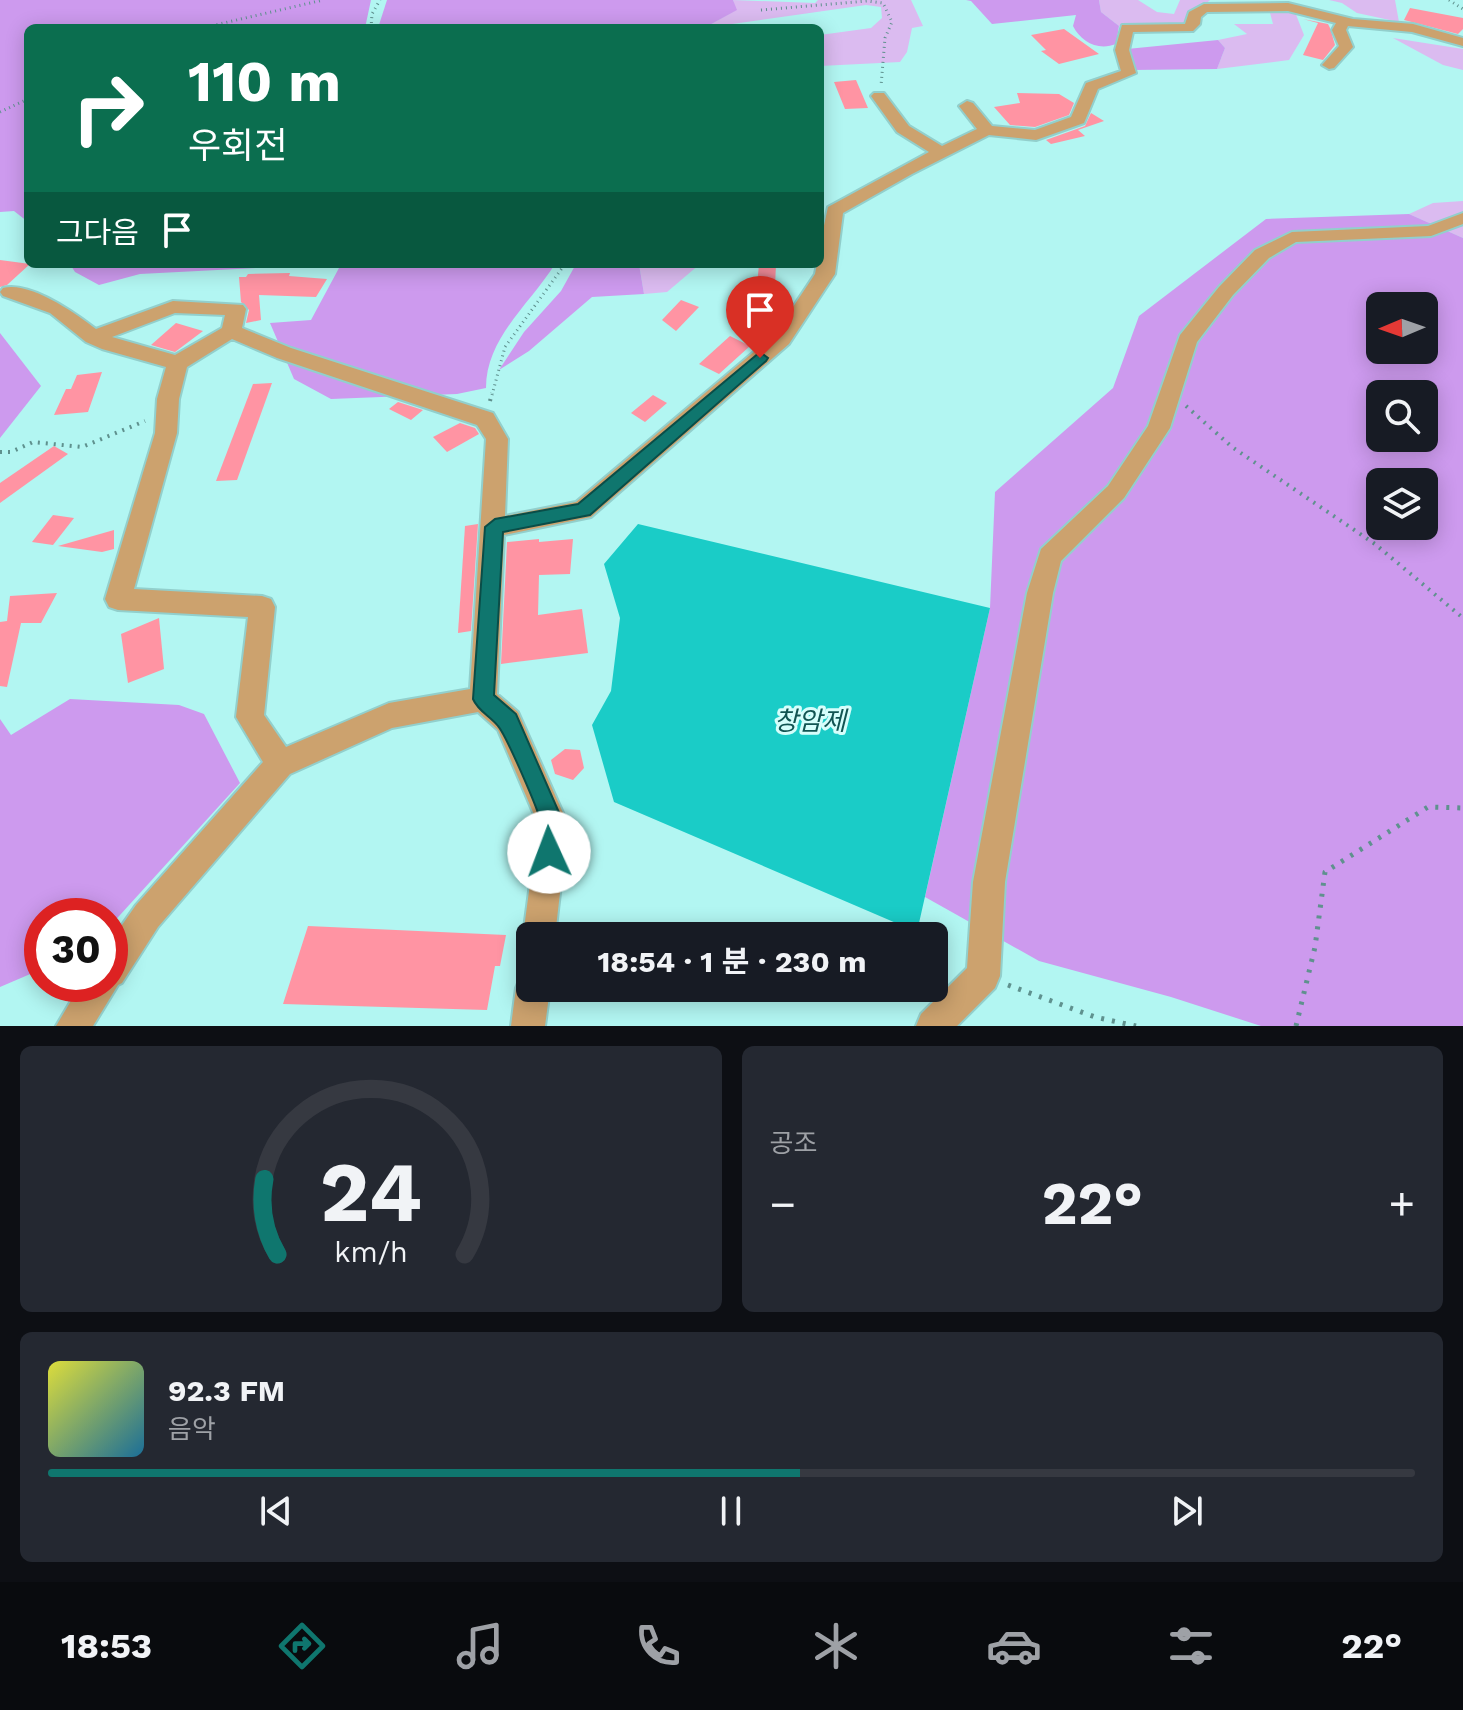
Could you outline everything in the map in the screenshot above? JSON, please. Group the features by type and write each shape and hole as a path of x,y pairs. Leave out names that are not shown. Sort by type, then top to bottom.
{"street":[{"path":"495,527 583,510 782,339 825,274 827,206 987,130 1036,135 1078,120 1091,86 1129,73 1122,50 1127,28 1188,28 1193,24 1194,15 1209,4 1288,7 1344,21 1413,28 1463,42"},
{"path":"1329,65 1346,47 1339,30 1344,21"},
{"path":"879,96 903,129 941,152"},
{"path":"967,106 987,130"},
{"path":"933,1026 983,976 989,882 1040,593 1050,556 1116,492 1159,428 1187,340 1226,291 1262,254 1292,237 1346,232 1431,231 1463,218"},
{"path":"10,292 57,309 93,337 178,363"},
{"path":"93,337 173,307 236,309 231,331 178,363 168,399 166,433 118,599 262,607 250,717 280,764"},
{"path":"231,331 284,353 485,419 497,439 495,527 483,699"},
{"path":"128,944 147,916 280,764 389,716 483,699"},
{"path":"483,699 508,721 553,824 541,922"},
{"path":"73,1026 89,1002"},
{"path":"528,1026 531,1002"}],"path":[{"path":"224,24 296,4 323,0"},
{"path":"371,24 372,14 380,0"},
{"path":"1449,0 1463,9"},
{"path":"761,10 867,1 883,3 892,22 885,38 879,96"},
{"path":"0,112 24,101"},
{"path":"485,419 505,347 562,268"},
{"path":"1171,391 1232,447 1375,544 1463,618"},
{"path":"0,452 11,452 33,442 82,447 116,435 140,421 167,419"},
{"path":"1296,1026 1315,947 1325,872 1428,807 1463,808"},
{"path":"983,976 1095,1017 1136,1026"}],"shaded area":[{"path":"0,0 371,0 366,24 24,24 24,219 14,211 0,212"},
{"path":"387,0 733,0 737,10 711,24 379,24"},
{"path":"733,0 815,3 818,0 911,0 923,26 912,28 907,52 900,62 824,66 824,34 871,28 882,18 881,7 866,5 732,24 711,24 736,10"},
{"path":"966,0 1099,0 1101,12 1119,26 1116,44 1097,46 1085,41 1073,26 1076,15 992,24 971,1"},
{"path":"1099,0 1138,0 1157,12 1174,14 1180,0 1210,0 1181,27 1119,26 1101,12"},
{"path":"1329,0 1395,0 1399,22 1357,13 1342,3"},
{"path":"1269,9 1295,12 1304,35 1289,60 1217,69 1225,48 1218,40 1247,34 1234,24 1273,24"},
{"path":"1393,38 1463,49 1463,70 1443,65"},
{"path":"1218,40 1225,48 1217,69 1132,70 1127,49"},
{"path":"1463,201 1463,238 1409,214 1433,203"},
{"path":"1409,214 1463,238 1463,1026 1261,1026 1171,997 1039,961 925,897 990,608 995,492 1113,388 1139,316 1266,219"},
{"path":"72,268 256,268 140,274 99,285"},
{"path":"339,268 552,268 501,337 488,370 486,388 457,394 331,399 294,379 270,323 311,320"},
{"path":"574,268 640,268 644,294 592,297 529,351 499,370 524,332 561,291"},
{"path":"640,268 695,268 667,292 644,294"},
{"path":"0,333 41,386 0,438"},
{"path":"70,699 179,705 204,714 240,783 128,906 128,898 24,898 24,977 0,987 0,719 11,735"}],"water":[{"name":"창암제","path":"638,524 990,608 919,922 894,922 614,802 592,725 611,691 620,618 604,564"}],"building":[{"path":"1410,8 1463,18 1463,29 1458,34 1404,20"},
{"path":"1303,19 1328,24 1330,28 1335,45 1323,60 1303,55 1318,23"},
{"path":"1064,29 1099,54 1059,64 1041,51 1046,50 1031,35"},
{"path":"856,80 868,108 845,109 834,82"},
{"path":"1017,93 1059,94 1074,103 1069,115 1035,127 1010,125 994,107 1020,103"},
{"path":"1091,113 1104,121 1078,130 1085,136 1051,144 1046,140 1085,126"},
{"path":"0,260 24,263 26,268 7,285 0,287"},
{"path":"759,268 776,268 775,287 757,286"},
{"path":"290,273 289,276 327,279 316,297 259,295 261,320 246,323 249,310 241,302 239,277"},
{"path":"681,300 699,307 676,331 662,320"},
{"path":"176,323 203,331 175,352 151,345"},
{"path":"730,336 750,346 719,374 699,364"},
{"path":"102,372 88,412 54,415 66,389 71,389 77,375"},
{"path":"272,383 237,480 216,481 253,384"},
{"path":"653,395 667,403 645,422 631,413"},
{"path":"398,402 423,410 411,420 389,409"},
{"path":"460,423 475,428 479,434 447,452 433,437"},
{"path":"54,446 68,454 0,503 0,483"},
{"path":"53,515 74,518 53,545 32,542"},
{"path":"478,524 471,631 458,633 465,526"},
{"path":"114,530 114,549 102,552 58,546"},
{"path":"539,539 539,542 573,539 570,574 539,575 538,615 582,609 588,653 501,664 507,542"},
{"path":"57,593 41,623 21,623 7,687 0,686 0,622 7,621 10,596"},
{"path":"159,618 164,669 128,683 121,634"},
{"path":"565,749 580,750 584,768 573,780 555,774 551,760"},
{"path":"308,926 506,935 500,966 495,966 487,1010 283,1004"}],"route":[{"path":"549,852 553,824 531,772 508,721 483,699 495,527 583,510 760,358"}]}
